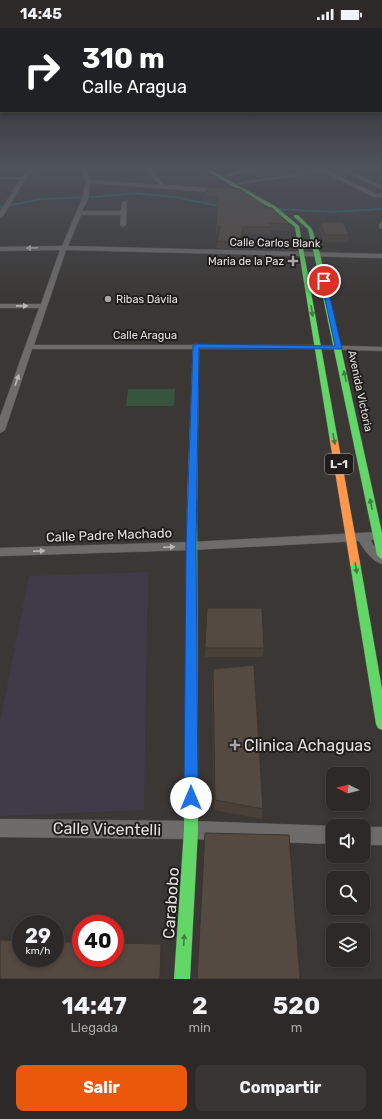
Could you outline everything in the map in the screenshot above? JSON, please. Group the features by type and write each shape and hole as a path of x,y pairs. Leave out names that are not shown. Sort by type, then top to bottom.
{"main road":[{"name":"Avenida Victoria","path":"285,212 297,226 303,253 318,347 357,537 382,724"},
{"name":"Avenida Victoria","path":"287,212 310,229 318,254 382,556"},
{"name":"Carabobo","path":"182,979 191,830 191,546 196,346"}],"street":[{"path":"0,430 64,248 79,213 124,213 123,225"},
{"name":"Calle Carlos Blank","path":"0,249 64,248 382,256"},
{"path":"0,306 44,306"},
{"name":"Calle Aragua","path":"28,347 196,346 382,349"},
{"path":"0,401 10,401"},
{"name":"Calle Padre Machado","path":"0,552 191,546 378,536"},
{"path":"357,537 382,560"},
{"name":"Calle Vicentelli","path":"0,828 191,830 326,835"},
{"path":"370,836 382,836"}],"shaded area":[{"path":"148,572 144,810 0,816 0,723 29,576"}],"green space":[{"path":"128,389 175,389 174,406 126,406"}],"building":[{"path":"217,212 277,212 289,224 269,223 271,227 243,227 240,242 217,241 220,226 216,226"},
{"path":"320,222 343,222 349,235 325,235"},
{"path":"207,608 262,608 264,648 205,648"},
{"name":"Clinica Achaguas","path":"254,665 263,809 215,800 213,669"},
{"path":"205,833 289,835 300,979 197,979"},
{"path":"0,940 12,941 12,967 64,967 64,942 72,942 72,967 124,967 124,943 161,944 160,979 0,979"}],"traffic: fast":[{"path":"280,212 297,226 334,441"},
{"path":"296,216 310,229 317,254 382,555"},
{"path":"182,979 191,830 192,507"},
{"path":"355,563 382,724"}],"traffic: slow":[{"path":"192,507 196,346"},
{"path":"334,441 355,563"}],"place":[{"name":"Maria de la Paz","path":"293,261"},
{"name":"Ribas Dávila","path":"108,299"},
{"name":"Clinica Achaguas","path":"235,745"}],"route":[{"path":"191,798 191,546 196,346 339,348 324,281"}]}
